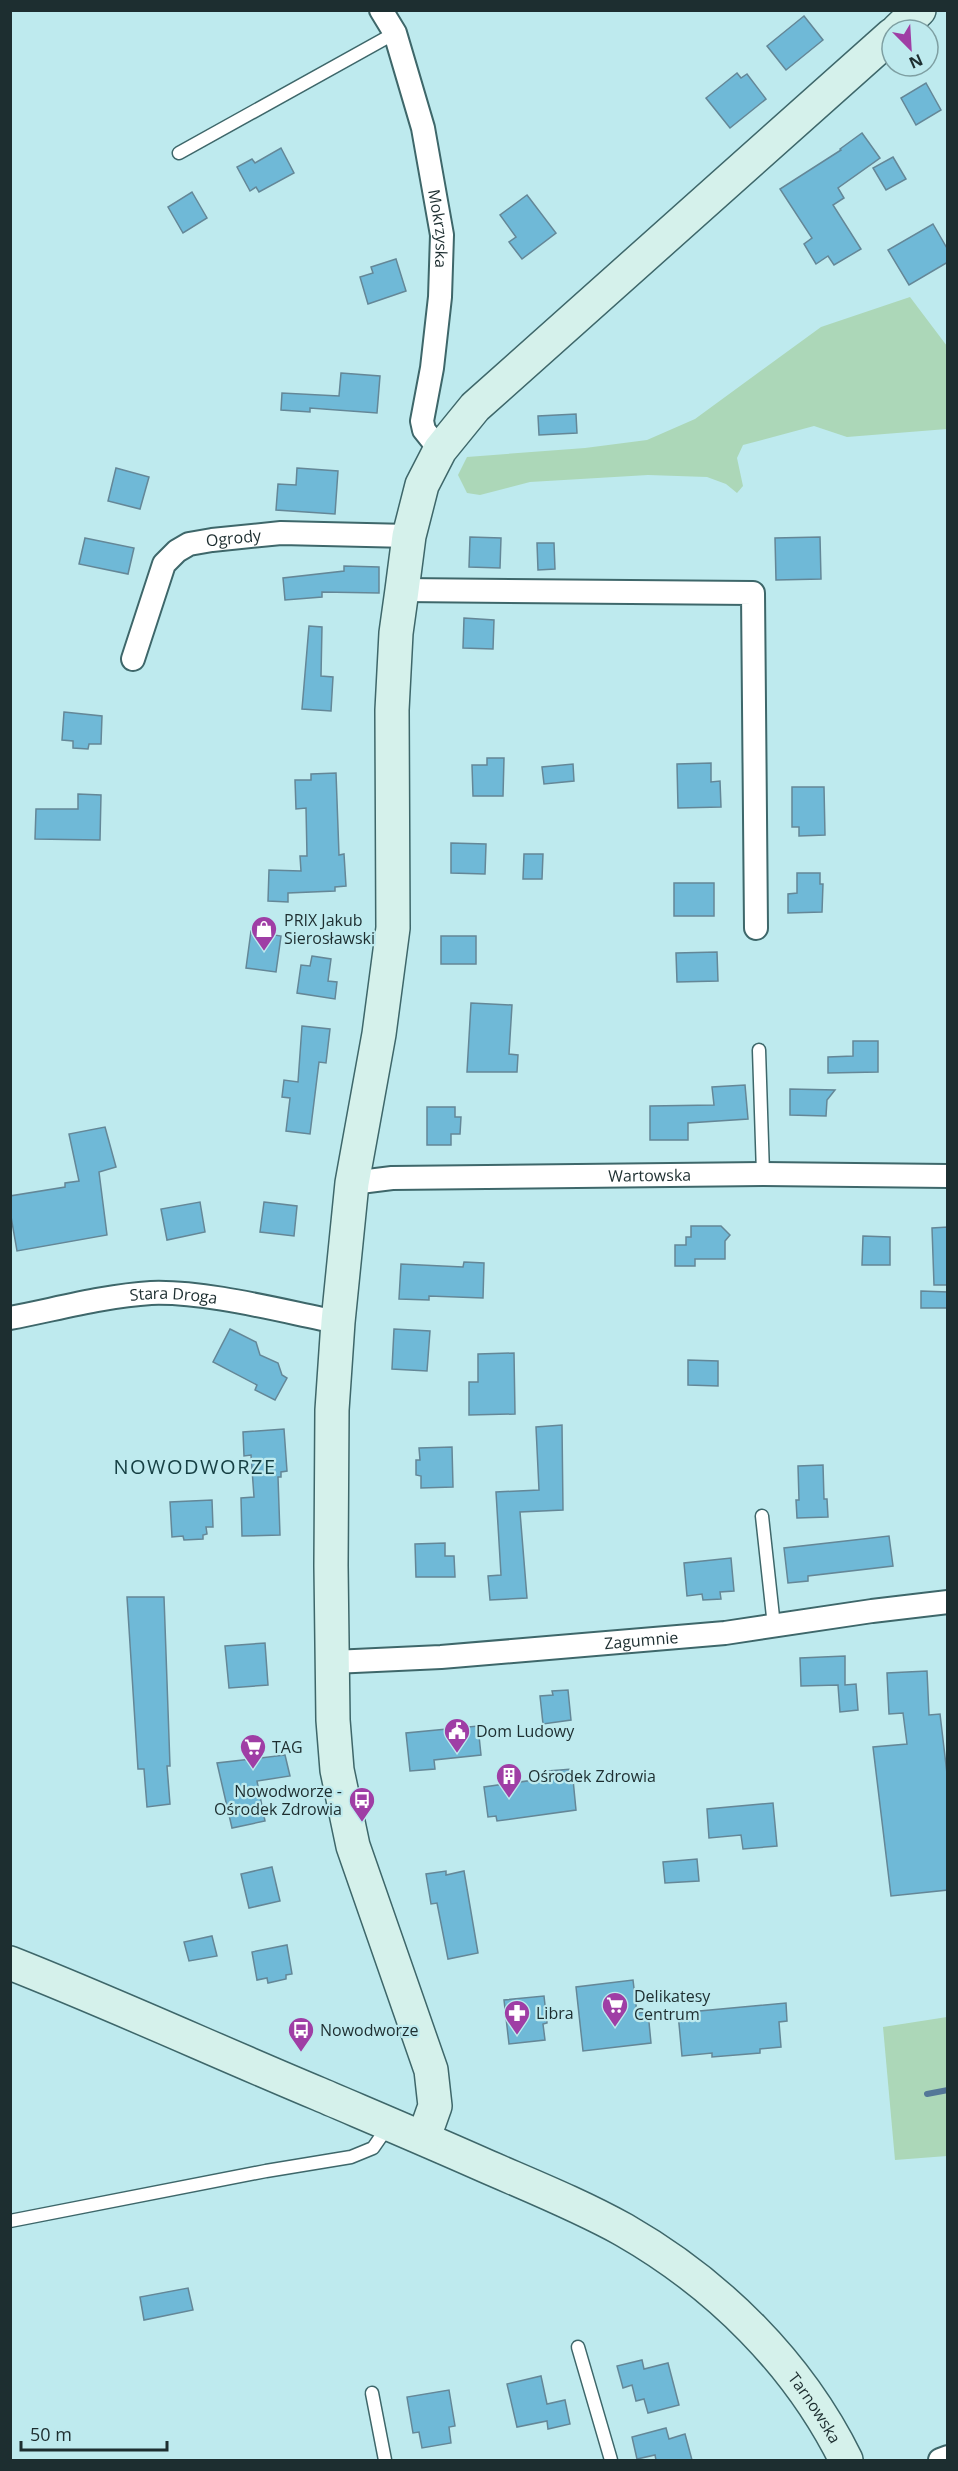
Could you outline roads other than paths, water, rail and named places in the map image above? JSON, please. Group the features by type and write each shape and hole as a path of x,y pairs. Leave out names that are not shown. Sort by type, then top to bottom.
{"street":[{"name":"Mokrzyska","path":"381,10 395,33 423,128 441,235 439,307 432,368 422,421 424,430 440,450"},
{"path":"424,2137 435,2106 431,2070 353,1846 337,1770 333,1720 331,1566 332,1410 338,1322 352,1183 383,1013 393,928 392,710 396,633 409,536 422,485 440,450 475,407 880,46"},
{"name":"Ogrody","path":"133,659 164,564 177,551 189,544 281,533 409,536"},
{"path":"402,590 753,593 756,928"},
{"name":"Wartowska","path":"352,1183 392,1178 763,1174 948,1176"},
{"name":"Stara Droga","path":"10,1318 111,1298 152,1293 197,1296 338,1322"},
{"name":"Zagumnie","path":"333,1662 453,1656 725,1634 948,1602"},
{"name":"Tarnowska","path":"10,1963 424,2137 616,2226 673,2260 721,2298 756,2331 813,2403 846,2460"},
{"path":"940,2460 948,2457"}],"lane":[{"path":"179,153 395,33"},
{"path":"759,1050 763,1174"},
{"path":"762,1516 774,1626"},
{"path":"10,2221 266,2171 351,2157 374,2148 390,2124"},
{"path":"578,2347 611,2460"},
{"path":"372,2393 386,2460"}],"waterway":[{"path":"927,2094 948,2090"}],"place":[{"name":"PRIX Jakub Sierosławski","path":"264,952"},
{"name":"Dom Ludowy","path":"457,1754"},
{"name":"TAG","path":"253,1770"},
{"name":"Ośrodek Zdrowia","path":"509,1799"},
{"name":"Nowodworze - Ośrodek Zdrowia","path":"362,1823"},
{"name":"Delikatesy Centrum","path":"615,2028"},
{"name":"Libra","path":"517,2036"},
{"name":"Nowodworze","path":"301,2053"}],"district":[{"name":"NOWODWORZE","path":"195,1466"}]}
